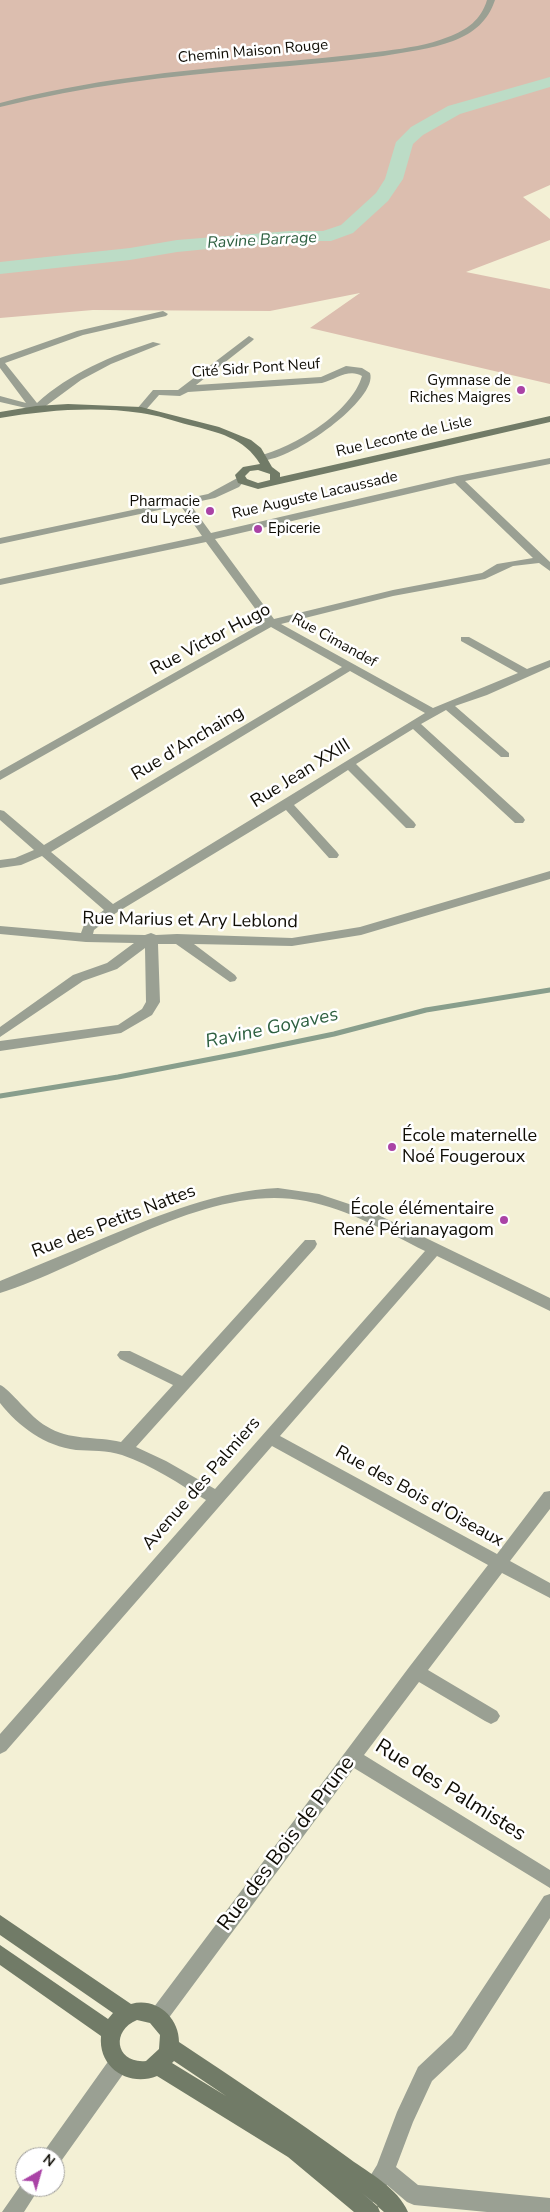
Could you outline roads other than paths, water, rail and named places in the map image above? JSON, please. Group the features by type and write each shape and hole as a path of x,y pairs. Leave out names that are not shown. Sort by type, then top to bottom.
{"main road":[{"path":"0,415 36,409 101,407 141,410 216,429 248,442 257,450 272,474"},
{"name":"Rue Leconte de Lisle","path":"272,474 324,471 550,419"},
{"path":"248,442 253,455 252,468"},
{"path":"252,468 272,474 267,485 256,486 246,484 241,479 243,472 252,468"},
{"path":"0,1924 130,2014"},
{"path":"0,1954 112,2032"},
{"path":"145,2012 158,2017 169,2030 170,2047 166,2057 149,2070 127,2069 119,2063 110,2048 112,2032 122,2018 130,2014 145,2012"},
{"path":"170,2047 305,2138 368,2202"},
{"path":"158,2065 295,2150 368,2202 398,2212"}],"street":[{"name":"Chemin Maison Rouge","path":"0,105 50,91 108,80 414,49 457,36 473,26 484,18 490,10 492,0"},
{"path":"36,409 0,361 80,333 163,314"},
{"name":"Cité Sidr Pont Neuf","path":"141,410 156,392 180,393 250,339"},
{"path":"36,409 48,397 88,372 119,356 156,344"},
{"name":"Cité Sidr Pont Neuf","path":"184,390 322,380 352,368 367,375 367,380 358,395 339,413 290,450 275,456 262,458"},
{"path":"0,399 36,409"},
{"name":"Rue Auguste Lacaussade","path":"0,582 210,537 457,479 549,462"},
{"path":"211,496 235,485 241,479"},
{"path":"457,479 546,564"},
{"path":"0,541 256,486"},
{"name":"Rue Cimandef","path":"183,502 271,623 434,713"},
{"name":"Rue Victor Hugo","path":"0,776 271,623 393,593 485,576 501,566 512,563 546,564"},
{"path":"466,639 527,674"},
{"name":"Rue Jean XXIII","path":"86,938 88,928 112,910 287,804 414,724 448,705 550,663"},
{"name":"Rue d'Anchaing","path":"0,864 17,862 45,850 349,667"},
{"path":"448,705 505,755"},
{"path":"414,724 519,820"},
{"path":"349,764 410,825"},
{"path":"287,804 333,855"},
{"path":"0,814 45,850 112,910"},
{"name":"Rue Marius et Ary Leblond","path":"0,930 86,938 151,937 292,942 361,931 550,875"},
{"path":"0,1033 78,978 112,966 151,937"},
{"path":"0,1046 121,1029 146,1012 153,1002 151,937"},
{"path":"178,938 230,978"},
{"name":"Rue des Petits Nattes","path":"0,1287 177,1214 235,1198 266,1194 302,1195 335,1203 435,1248 550,1305"},
{"path":"125,1449 310,1244"},
{"name":"Avenue des Palmiers","path":"0,1746 435,1248"},
{"path":"125,1355 184,1384"},
{"path":"0,1391 13,1410 24,1420 52,1436 70,1442 125,1449 217,1498"},
{"name":"Rue des Bois d'Oiseaux","path":"270,1438 550,1591"},
{"name":"Rue des Bois de Prune","path":"158,2017 416,1672 550,1498"},
{"path":"416,1672 491,1716"},
{"name":"Rue des Palmistes","path":"352,1757 550,1880"},
{"path":"368,2202 385,2171 404,2119 425,2074 459,2042 550,1902"},
{"path":"59,2147 119,2063"},
{"path":"385,2171 414,2195 550,2208"},
{"path":"12,2212 23,2197"}],"waterway":[{"name":"Ravine Barrage","path":"0,268 130,254 177,246 290,236 325,237 347,229 382,197 394,179 405,142 417,131 454,110 550,82"},
{"name":"Ravine Goyaves","path":"0,1096 118,1077 237,1054 334,1034 426,1010 550,990"}],"place":[{"name":"Gymnase de Riches Maigres","path":"521,390"},
{"name":"Pharmacie du Lycée","path":"210,511"},
{"name":"Epicerie","path":"258,529"},
{"name":"École maternelle Noé Fougeroux","path":"392,1147"},
{"name":"École élémentaire René Périanayagom","path":"504,1220"}]}
